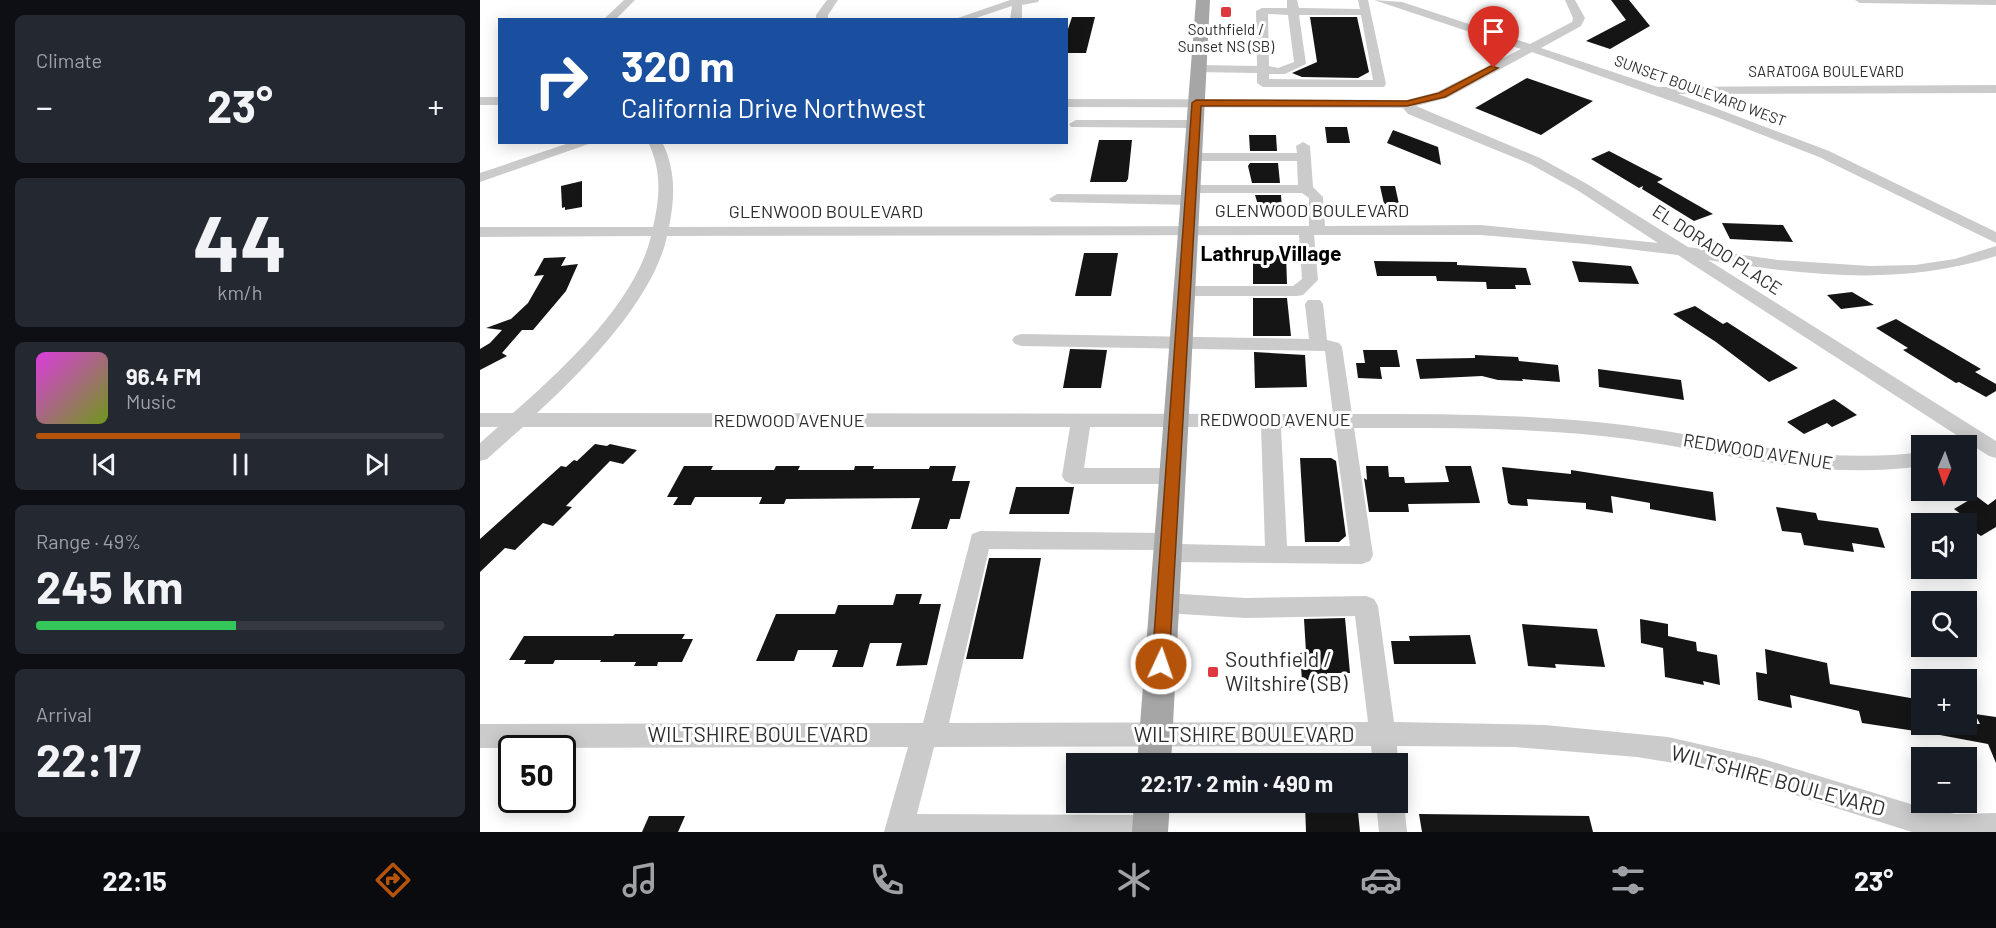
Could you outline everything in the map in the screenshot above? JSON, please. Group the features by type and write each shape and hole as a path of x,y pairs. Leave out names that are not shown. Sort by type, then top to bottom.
{"main road":[{"path":"1155,753 1203,0"}],"street":[{"path":"610,18 630,0"},
{"path":"822,18 833,0"},
{"path":"964,18 1016,2 1034,0"},
{"name":"SUNSET BOULEVARD WEST","path":"1381,0 1656,92 1826,155 1996,238"},
{"path":"1076,124 1196,113 1407,104 1442,95 1577,24 1579,18 1570,0"},
{"path":"1860,0 1996,2"},
{"path":"1016,2 1018,9 1016,18"},
{"path":"1281,71 1300,64 1292,6"},
{"path":"1292,6 1364,6 1380,84 1263,83 1262,11 1292,6"},
{"path":"1199,69 1281,71 1303,83"},
{"name":"SARATOGA BOULEVARD","path":"1656,92 1671,89 1996,88"},
{"path":"480,101 498,101"},
{"path":"1068,103 1196,113"},
{"name":"EL DORADO PLACE","path":"1407,104 1413,111 1482,137 1535,161 1582,187 1981,447"},
{"path":"480,178 582,144"},
{"path":"480,454 558,383 611,324 647,266 661,232 666,178 663,160 656,144"},
{"path":"1193,157 1304,157 1303,146"},
{"path":"1304,162 1306,189"},
{"path":"1057,199 1306,189 1316,197 1311,230 1310,280 1297,291 1185,291"},
{"name":"GLENWOOD BOULEVARD","path":"480,232 1481,230 1591,239 1776,265 1869,270 1942,265 1982,257 1996,251"},
{"path":"1314,304 1319,345"},
{"path":"1021,340 1117,340 1333,347 1362,555 1276,555 1168,547 980,540 929,735 899,830 1151,821"},
{"name":"REDWOOD AVENUE","path":"480,420 1487,421 1574,425 1671,439 1774,458 1836,465 1889,464 1911,461"},
{"path":"1271,420 1276,555"},
{"path":"1081,421 1072,476 1173,476"},
{"path":"1165,603 1245,608 1366,606 1385,753"},
{"name":"WILTSHIRE BOULEVARD","path":"480,736 1382,734 1553,736 1609,740 1656,747 1736,765 1954,830 1996,827"},
{"path":"1391,813 1393,832"}],"building":[{"path":"1611,0 1629,0 1650,26 1610,49 1586,41 1626,20"},
{"path":"1072,17 1095,17 1086,53 1068,53 1068,29"},
{"path":"1310,17 1357,17 1369,72 1358,78 1302,77 1292,73 1317,62"},
{"path":"1527,78 1593,101 1541,135 1475,108"},
{"path":"1325,127 1347,127 1350,143 1327,143"},
{"path":"1393,130 1438,147 1441,165 1387,143"},
{"path":"1249,135 1276,135 1277,151 1250,151"},
{"path":"1099,140 1132,140 1126,182 1090,182"},
{"path":"1609,151 1663,179 1657,182 1713,214 1694,221 1642,189 1643,186 1639,188 1591,159"},
{"path":"1250,163 1278,163 1280,183 1252,183 1248,166"},
{"path":"582,181 582,207 565,210 565,207 562,208 561,186"},
{"path":"1380,186 1395,186 1399,204 1384,204"},
{"path":"1255,195 1281,195 1282,209 1259,208"},
{"path":"1722,223 1783,225 1793,242 1730,239"},
{"path":"1084,253 1118,253 1111,296 1075,296"},
{"path":"1253,255 1286,255 1287,284 1253,284"},
{"path":"566,257 561,266 578,264 566,291 533,330 522,330 502,353 507,356 480,370 480,349 490,343 502,330 486,328 511,319 528,303 544,275 534,276 544,258"},
{"path":"1374,261 1457,262 1457,265 1526,268 1531,285 1515,285 1516,289 1487,289 1486,282 1437,281 1436,276 1377,276"},
{"path":"1572,261 1631,266 1639,284 1579,282"},
{"path":"1852,292 1874,305 1841,309 1827,295"},
{"path":"1253,298 1287,298 1291,336 1253,336"},
{"path":"1695,306 1723,324 1727,322 1798,368 1769,382 1716,342 1673,314"},
{"path":"1896,319 1981,369 1975,372 1996,384 1996,391 1986,397 1959,382 1956,383 1903,350 1908,348 1876,328"},
{"path":"1070,349 1107,350 1101,388 1063,388"},
{"path":"1363,350 1397,350 1400,367 1380,367 1382,379 1358,378 1356,363 1365,363"},
{"path":"1254,352 1305,355 1307,387 1255,388"},
{"path":"1475,355 1518,357 1519,361 1558,365 1560,382 1498,380 1482,376 1420,379 1416,359 1475,358"},
{"path":"1598,369 1681,380 1684,400 1599,387"},
{"path":"1834,399 1857,415 1832,427 1827,423 1804,434 1787,422"},
{"path":"595,444 607,446 610,444 637,450 623,464 610,461 566,506 572,507 553,526 543,523 515,550 505,548 480,572 480,539 561,466 566,467 574,460 577,461"},
{"path":"1300,458 1331,458 1336,461 1346,536 1339,542 1305,542"},
{"path":"684,466 713,466 711,470 774,470 776,466 800,466 798,470 854,470 855,466 874,466 873,469 929,469 930,466 956,466 952,481 970,481 960,519 950,519 947,529 911,529 920,498 786,499 784,504 759,504 762,497 695,497 691,505 673,505 678,497 667,497"},
{"path":"1366,466 1388,466 1389,477 1404,477 1405,483 1449,482 1445,466 1471,466 1480,503 1408,504 1409,512 1369,512 1364,478 1367,480"},
{"path":"1502,467 1571,474 1571,470 1713,492 1716,521 1650,509 1650,503 1611,496 1613,513 1586,509 1586,503 1527,499 1528,506 1511,505 1508,503"},
{"path":"1016,487 1074,487 1069,514 1009,514"},
{"path":"1977,497 1988,505 1996,499 1996,527 1981,536 1977,533 1977,513 1960,513 1954,509 1968,501 1977,501"},
{"path":"1776,507 1816,513 1818,520 1878,528 1885,548 1852,543 1854,552 1804,545 1801,533 1782,531"},
{"path":"989,558 1041,558 1023,659 966,659"},
{"path":"896,594 922,594 919,604 941,604 927,665 896,666 902,643 870,643 863,667 832,667 838,650 798,650 794,661 756,661 776,614 835,614 838,605 893,605"},
{"path":"1345,618 1350,673 1327,673 1327,680 1302,680 1300,653 1306,652 1304,619"},
{"path":"1640,619 1668,624 1668,636 1696,642 1697,651 1717,655 1720,685 1703,681 1704,685 1665,677 1663,648 1641,643"},
{"path":"1522,624 1597,629 1605,667 1555,664 1556,668 1528,666"},
{"path":"615,634 685,634 682,639 693,639 682,662 658,662 657,666 634,666 636,662 600,662 601,660 555,660 553,664 524,664 526,660 509,660 524,636 613,636"},
{"path":"1470,635 1476,664 1394,664 1391,641 1410,641 1409,636"},
{"path":"1765,649 1827,663 1830,684 1911,698 1911,730 1862,723 1859,711 1790,695 1792,708 1758,700 1756,672 1767,674"},
{"path":"1977,714 1996,717 1996,763 1988,744 1940,735 1977,735 1977,724 1980,724"},
{"path":"1305,813 1358,813 1360,832 1306,832"},
{"path":"1419,814 1589,816 1593,832 1422,832"},
{"path":"649,816 685,816 678,832 642,832"}],"place":[{"name":"Southfield / Sunset NS (SB)","path":"1226,12"},
{"name":"Southfield / Wiltshire (SB)","path":"1213,672"}],"district":[{"name":"Lathrup Village","path":"1271,254"}],"route":[{"path":"1161,664 1196,103 1407,104 1433,99 1494,68"}]}
